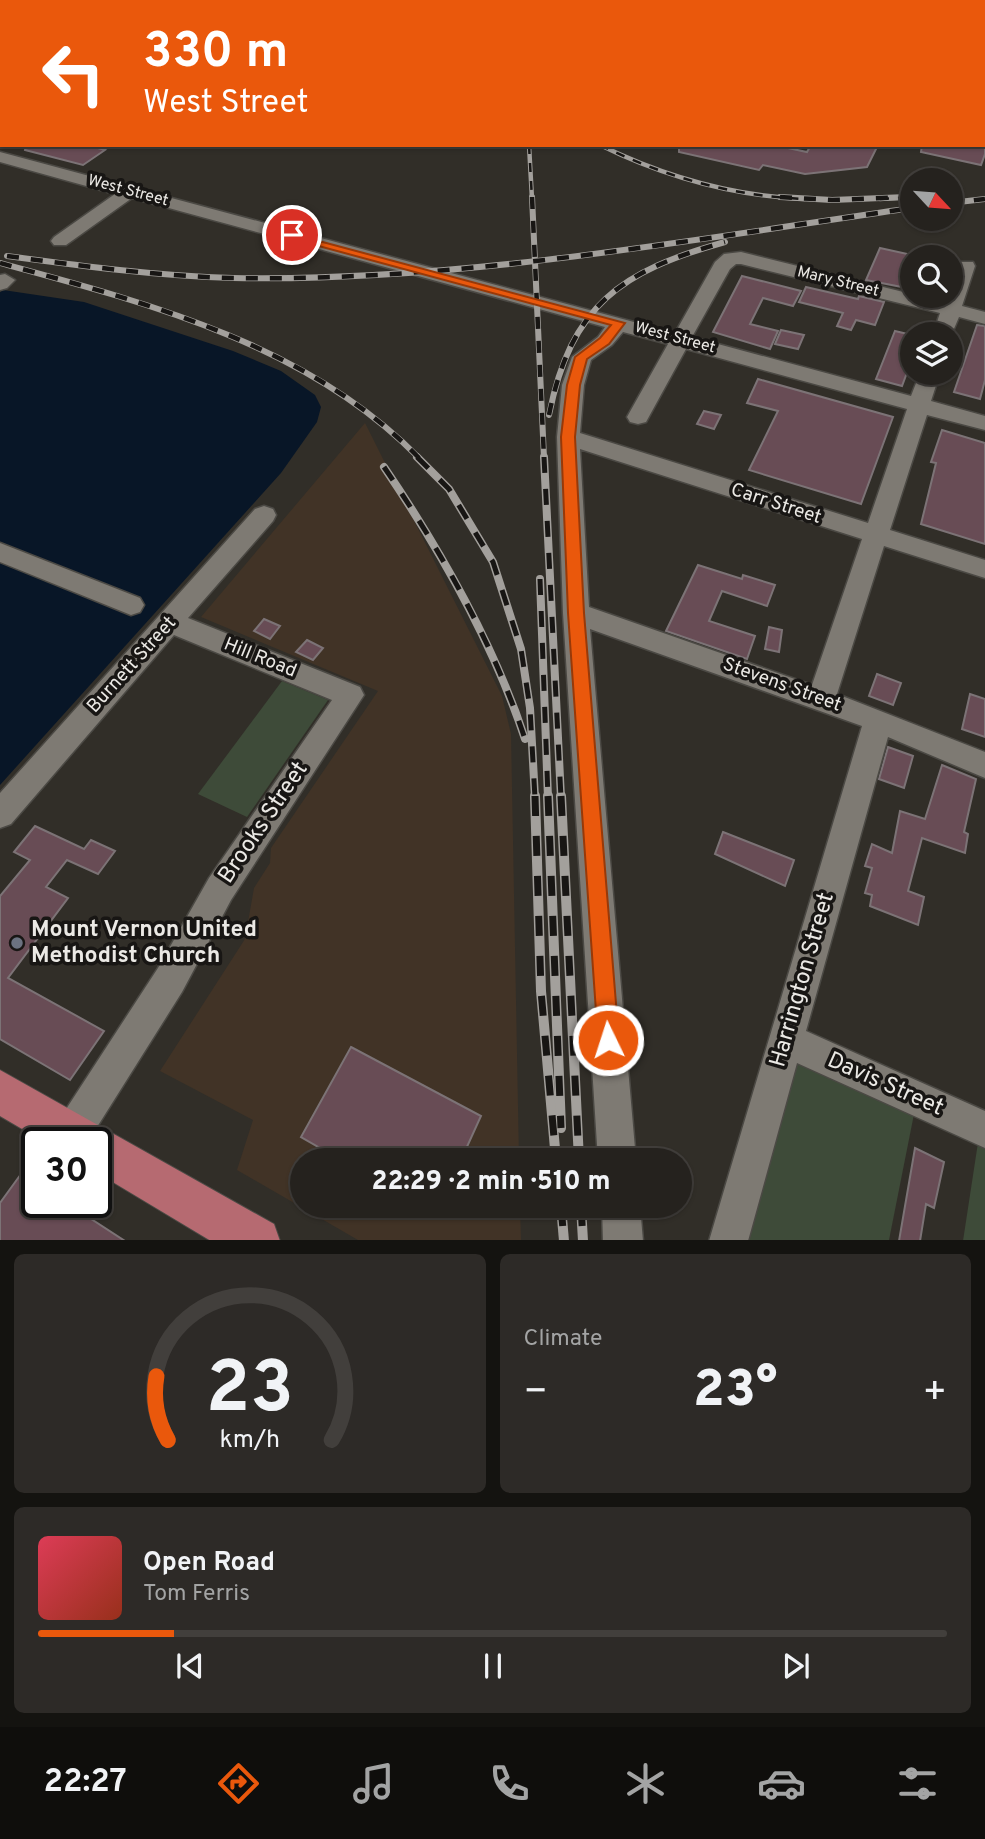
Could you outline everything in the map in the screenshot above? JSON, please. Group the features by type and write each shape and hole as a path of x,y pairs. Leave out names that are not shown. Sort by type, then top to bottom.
{"main road":[{"path":"0,1092 61,1127"},
{"path":"112,1156 255,1240"}],"street":[{"name":"West Street","path":"0,157 985,424"},
{"path":"60,242 129,192"},
{"path":"638,416 725,261 731,258"},
{"name":"Mary Street","path":"731,258 741,258 985,318"},
{"path":"947,322 966,266"},
{"path":"616,1148 576,613 568,437 573,385 582,357 605,341 619,323"},
{"path":"821,699 926,385"},
{"name":"Carr Street","path":"568,437 985,569"},
{"name":"Burnett Street","path":"0,814 264,515"},
{"path":"0,551 131,605"},
{"name":"Stevens Street","path":"576,613 878,720 985,765"},
{"name":"Hill Road","path":"170,622 351,695"},
{"name":"Brooks Street","path":"93,1127 219,889 351,695"},
{"name":"Harrington Street","path":"728,1240 878,720"},
{"name":"Davis Street","path":"785,1040 985,1130"},
{"path":"622,1218 623,1240"}],"shaded area":[{"path":"365,423 502,696 511,734 519,1148 290,1148 290,1201 237,1170 253,1120 160,1071 245,939 254,888 270,863 271,848 378,691 201,617"},
{"path":"320,1218 520,1218 521,1240 358,1240"}],"green space":[{"path":"282,681 328,700 247,817 198,794"},
{"path":"796,1062 915,1109 889,1240 747,1240"},
{"path":"979,1136 985,1139 985,1240 963,1240"}],"water":[{"path":"3,290 84,302 233,351 281,371 315,395 321,407 317,422 281,473 0,785 0,292"}],"building":[{"path":"26,147 94,147 105,150 83,165 25,150"},
{"path":"679,147 783,147 807,152 810,147 877,147 867,167 805,174 763,165 759,170 679,152"},
{"path":"922,147 985,147 981,165 921,152"},
{"path":"880,248 900,252 900,287 866,280"},
{"path":"742,276 801,291 793,306 763,298 750,324 778,331 770,349 713,332"},
{"path":"806,287 884,302 875,325 856,320 851,330 837,326 843,313 799,302"},
{"path":"977,325 985,326 985,380 980,399 954,392 956,385 963,385 963,366"},
{"path":"781,330 804,335 798,349 775,344"},
{"path":"895,331 900,332 902,386 876,379"},
{"path":"758,379 893,417 861,504 749,470 778,411 747,403"},
{"path":"704,411 721,415 714,429 697,424"},
{"path":"942,430 985,443 985,544 921,524 936,463 931,462"},
{"path":"698,565 742,579 743,575 775,585 767,606 722,591 709,621 755,636 747,659 666,631"},
{"path":"264,619 280,626 270,639 254,631"},
{"path":"769,627 782,630 779,652 765,649"},
{"path":"307,640 323,648 313,660 296,652"},
{"path":"877,674 901,683 893,705 869,696"},
{"path":"970,694 985,699 985,737 962,729"},
{"path":"888,747 913,756 904,788 879,779"},
{"path":"942,765 976,779 964,832 968,834 965,853 922,838 908,891 924,897 918,925 870,906 872,895 865,893 872,868 865,866 872,844 892,853 900,811 925,819"},
{"path":"35,826 84,849 91,840 115,851 98,874 67,860 46,887 68,898 8,978 104,1031 70,1080 0,1039 0,896 30,860 14,852"},
{"path":"723,832 794,860 785,886 715,854"},
{"path":"351,1047 481,1116 466,1148 320,1148 301,1137"},
{"path":"915,1148 944,1162 934,1208 926,1204 920,1240 899,1240"},
{"path":"21,1174 21,1218 90,1218 123,1240 0,1240 0,1203"}],"railway":[{"path":"529,147 532,199"},
{"path":"604,147 649,167 700,183 751,194 805,199"},
{"path":"532,197 535,261"},
{"path":"780,197 832,200 900,197"},
{"path":"880,199 900,198"},
{"path":"963,202 985,199"},
{"path":"535,261 900,210"},
{"path":"549,415 571,346 587,320 606,298 629,280 657,266 725,242"},
{"path":"7,256 120,270 233,278 404,273 535,261"},
{"path":"535,261 544,458"},
{"path":"0,263 169,312 277,357 328,385 375,419 419,458"},
{"path":"417,457 449,489 493,562 521,649 530,708 535,798"},
{"path":"544,457 561,798"},
{"path":"384,467 426,531 464,598 497,667 525,739"},
{"path":"540,579 548,798"},
{"path":"535,796 541,991 555,1148"},
{"path":"548,796 561,1128"},
{"path":"561,796 578,1148"},
{"path":"562,1218 564,1240"},
{"path":"582,1218 583,1240"}],"place":[{"name":"Mount Vernon United Methodist Church","path":"17,943"}],"route":[{"path":"292,235 619,323 605,341 582,357 573,385 568,437 576,613 608,1040"}]}
